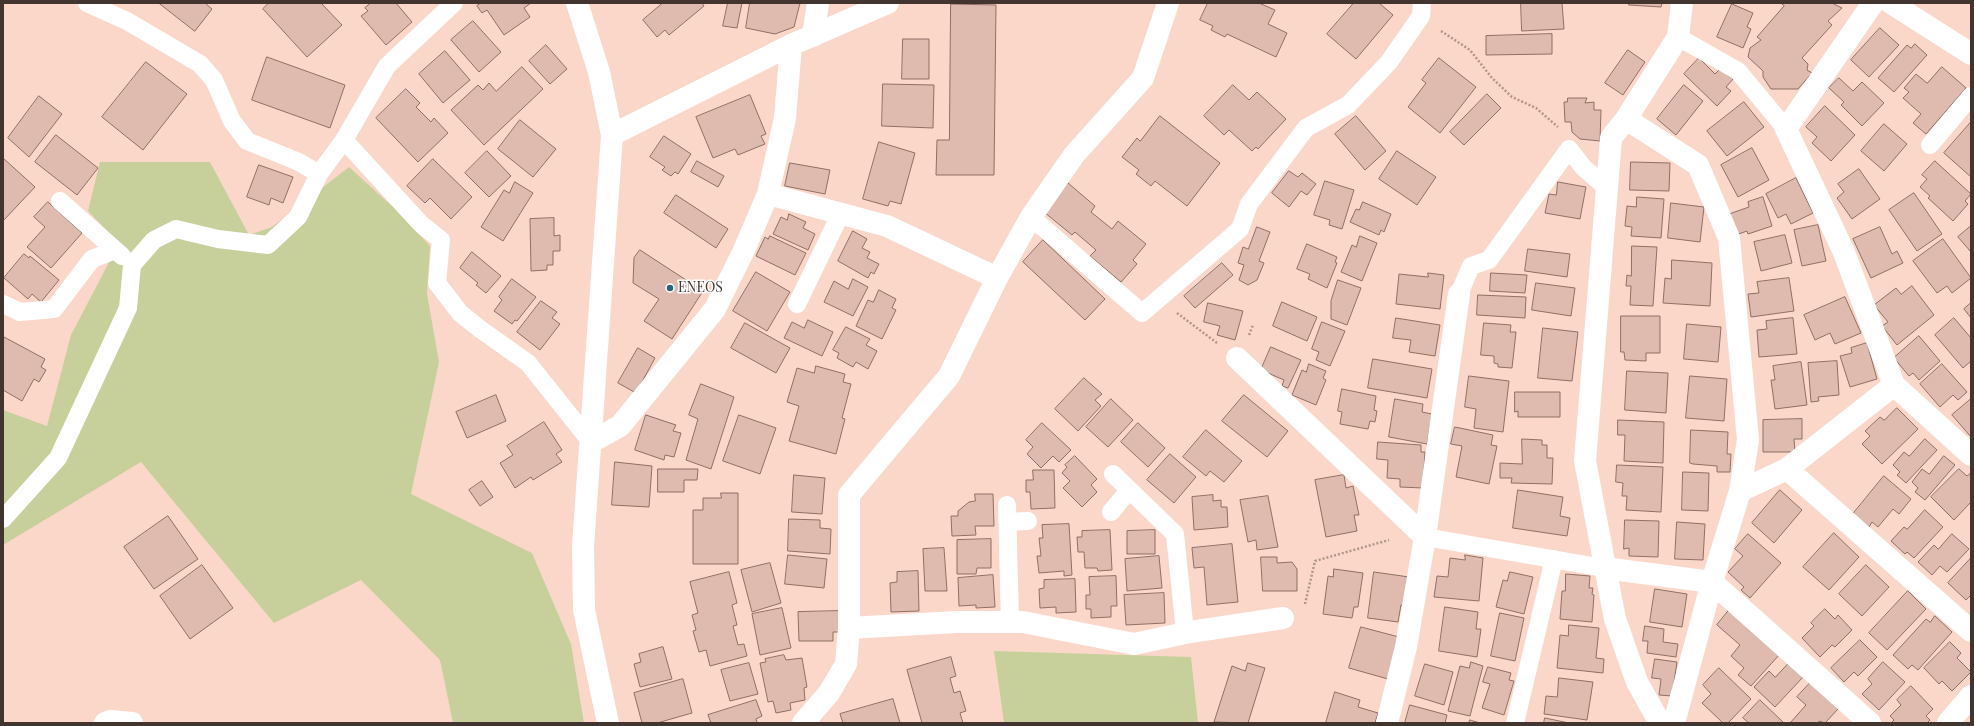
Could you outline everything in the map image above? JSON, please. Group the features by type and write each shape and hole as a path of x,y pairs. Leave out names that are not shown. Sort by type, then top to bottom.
{"street":[{"path":"577,3 599,72 612,135 583,546 584,610 608,723"},
{"path":"813,36 818,3"},
{"path":"612,135 791,45 888,3"},
{"path":"803,723 829,693 846,664 849,628 849,495 949,376 997,278 1031,217 1074,155 1143,78 1168,3"},
{"path":"1660,723 1638,682 1615,619 1604,568 1585,461 1611,138 1626,119 1678,37 1682,3"},
{"path":"1873,3 1786,129 1843,250 1894,385 1971,455"},
{"path":"1891,3 1970,52"},
{"path":"591,442 620,426 715,309 744,250 768,194 785,118 791,45"},
{"path":"1626,119 1698,165 1729,238 1748,440 1740,491 1712,582 1674,723"},
{"path":"768,194 887,226 997,278"},
{"path":"1387,723 1406,647 1425,536 1459,294"},
{"path":"1237,358 1425,536"},
{"path":"1740,491 1787,469 1894,385"},
{"path":"1787,469 1971,631"},
{"path":"1604,568 1712,582 1870,723"},
{"path":"849,628 957,622 1023,622 1134,644 1184,633 1283,618"},
{"path":"1948,723 1971,696"},
{"path":"105,723 110,721 132,723"}],"lane":[{"path":"87,3 127,22 200,64 214,80 232,121 247,141 299,162 319,174"},
{"path":"3,519 58,458 128,308 132,265 154,240 176,229 218,239 268,245 298,217 319,174 344,140 387,66 454,3"},
{"path":"1031,217 1142,313 1240,230 1250,204 1306,128 1348,105 1388,62 1421,16 1422,3"},
{"path":"1678,37 1738,71 1786,129"},
{"path":"1930,145 1971,96"},
{"path":"344,140 421,224 441,240 436,282 460,313 528,363 591,442"},
{"path":"1459,294 1471,266 1489,260 1569,149 1583,168 1607,188"},
{"path":"60,201 132,265"},
{"path":"797,304 841,213"},
{"path":"3,304 20,312 54,309 92,259 114,250"},
{"path":"1113,474 1175,534 1184,633"},
{"path":"1112,512 1129,490"},
{"path":"1010,622 1007,513 1028,521"},
{"path":"1425,536 1604,568"},
{"path":"1515,723 1554,559"}],"path":[{"path":"1447,36 1470,50 1492,78 1512,97 1536,108 1559,128 1569,149"},
{"path":"1158,299 1237,358"},
{"path":"1283,618 1307,603 1315,561 1398,538 1425,536"}],"green space":[{"path":"100,162 210,162 249,235 272,227 349,167 393,207 430,246 427,294 439,362 411,494 532,553 571,644 584,723 453,723 440,660 361,580 274,623 141,462 3,545 3,410 47,426 71,335 119,243 88,211"},
{"path":"994,651 1191,657 1198,723 1004,723"}],"building":[{"path":"159,3 205,3 212,9 195,31"},
{"path":"269,3 321,3 342,25 307,57 263,9"},
{"path":"371,3 396,3 412,22 386,45 361,16 368,11 365,8"},
{"path":"481,3 531,3 524,8 530,17 504,35 487,10 482,13 477,6"},
{"path":"663,3 702,3 704,6 669,35 665,30 657,37 643,20"},
{"path":"728,3 742,3 737,28 723,26"},
{"path":"750,3 800,3 794,27 775,34 746,28"},
{"path":"1208,3 1259,3 1275,10 1268,24 1287,33 1276,57 1227,34 1225,37 1211,30 1213,26 1200,20"},
{"path":"1354,3 1379,3 1393,15 1356,59 1327,34"},
{"path":"1521,3 1562,3 1564,29 1522,31"},
{"path":"1629,3 1662,3 1661,7 1629,5"},
{"path":"1781,3 1832,3 1842,8 1828,21 1832,25 1802,58 1808,64 1807,70 1812,73 1798,89 1771,89 1763,77 1763,71 1748,57 1750,48 1761,40 1757,37 1784,6"},
{"path":"951,4 996,5 994,175 936,175 937,140 949,140"},
{"path":"1732,4 1753,13 1747,27 1751,29 1743,48 1717,37"},
{"path":"473,21 501,52 479,72 451,40"},
{"path":"1880,28 1899,45 1869,77 1851,60"},
{"path":"1552,34 1552,54 1486,55 1486,36"},
{"path":"903,39 929,39 929,79 902,79"},
{"path":"1915,44 1927,55 1894,92 1878,78 1907,45 1911,48"},
{"path":"546,45 567,69 550,84 529,61"},
{"path":"1628,50 1645,62 1623,95 1605,83"},
{"path":"445,51 470,80 443,103 419,74"},
{"path":"267,57 345,85 330,128 252,100"},
{"path":"1439,58 1476,87 1440,133 1408,107 1426,83 1422,80"},
{"path":"1699,58 1715,74 1722,67 1734,78 1726,87 1731,91 1717,106 1684,74"},
{"path":"146,62 187,94 143,150 102,117"},
{"path":"522,67 543,89 484,145 451,110 478,85 483,90 489,83 496,91"},
{"path":"1942,67 1966,88 1926,134 1913,123 1921,114 1903,98 1909,92 1904,88 1916,74 1927,83"},
{"path":"1839,78 1853,91 1862,82 1884,103 1862,126 1841,105 1844,102 1829,88"},
{"path":"883,84 934,85 933,128 882,126"},
{"path":"1233,85 1249,100 1257,92 1286,119 1258,149 1256,147 1252,151 1229,130 1224,135 1204,116"},
{"path":"1684,85 1703,101 1676,135 1657,119"},
{"path":"406,89 420,103 416,107 431,122 434,118 448,133 418,162 376,118"},
{"path":"1487,94 1501,108 1464,145 1450,132"},
{"path":"750,95 766,134 761,136 765,144 738,155 735,149 713,158 696,117"},
{"path":"39,96 62,114 29,157 8,138"},
{"path":"1568,98 1587,98 1585,103 1594,102 1594,110 1601,110 1600,141 1580,139 1572,132 1571,122 1565,122 1564,102 1567,102"},
{"path":"1744,102 1764,127 1727,156 1707,131"},
{"path":"1825,106 1855,135 1831,161 1812,143 1817,137 1806,127"},
{"path":"1160,116 1220,163 1187,206 1155,181 1151,186 1136,174 1139,170 1122,157 1137,138 1140,141"},
{"path":"1356,116 1386,151 1365,170 1335,134"},
{"path":"520,120 556,149 533,177 498,149"},
{"path":"1971,122 1971,177 1944,153"},
{"path":"1884,124 1907,144 1884,171 1861,151"},
{"path":"56,135 98,168 77,195 35,162"},
{"path":"664,136 691,154 678,174 675,172 671,176 662,170 665,167 650,157"},
{"path":"879,142 915,153 901,204 890,201 888,206 863,199"},
{"path":"1752,148 1769,180 1738,197 1721,165"},
{"path":"487,151 511,176 489,197 465,173"},
{"path":"1397,151 1436,177 1417,205 1379,179"},
{"path":"3,158 35,187 3,221"},
{"path":"433,159 472,197 451,219 430,198 425,203 407,186"},
{"path":"697,161 724,176 718,187 691,172"},
{"path":"1935,161 1971,194 1965,201 1968,204 1953,221 1928,198 1930,196 1920,187 1927,179 1922,175"},
{"path":"1631,162 1670,163 1669,191 1630,190"},
{"path":"790,163 830,170 825,194 785,186"},
{"path":"259,165 293,177 283,203 271,198 269,205 247,197"},
{"path":"1859,169 1880,199 1852,219 1837,198 1844,192 1838,184"},
{"path":"1289,171 1298,177 1302,173 1316,184 1307,195 1301,191 1289,207 1272,193"},
{"path":"1796,178 1813,213 1791,224 1786,214 1778,218 1766,194"},
{"path":"1325,181 1354,190 1342,229 1329,225 1330,220 1314,215"},
{"path":"515,182 533,193 503,241 481,227 504,190 509,193"},
{"path":"1558,182 1586,187 1580,219 1545,213 1549,194 1556,195"},
{"path":"1068,183 1095,206 1091,212 1112,229 1118,221 1146,244 1133,260 1137,264 1121,282 1090,256 1096,250 1075,232 1072,235 1044,212"},
{"path":"1914,193 1942,234 1917,251 1889,210"},
{"path":"676,195 728,229 716,248 664,213"},
{"path":"1637,197 1664,199 1661,238 1631,236 1632,227 1625,226 1627,206 1636,207"},
{"path":"1763,197 1772,226 1748,234 1747,231 1736,235 1729,214 1749,207 1748,202"},
{"path":"48,202 82,233 51,268 27,247 45,227 34,217"},
{"path":"1363,202 1391,214 1384,232 1381,230 1379,235 1350,222 1356,209 1359,210"},
{"path":"1671,203 1704,207 1700,242 1668,238"},
{"path":"789,214 806,222 803,228 815,234 808,250 773,234 781,217 787,220"},
{"path":"554,218 554,236 560,235 560,251 553,251 553,265 547,265 547,270 531,271 530,219"},
{"path":"1818,225 1826,261 1802,266 1794,230"},
{"path":"1971,226 1971,252 1958,237"},
{"path":"1257,227 1270,232 1259,261 1264,263 1257,280 1248,285 1239,280 1244,265 1238,263 1243,247 1248,249"},
{"path":"1880,227 1892,254 1897,251 1903,263 1871,278 1853,239"},
{"path":"853,231 867,239 862,248 870,252 867,258 879,264 874,274 871,272 868,278 838,261"},
{"path":"1785,235 1792,263 1761,271 1754,242"},
{"path":"770,236 806,253 795,275 756,256 765,237 768,239"},
{"path":"1360,236 1377,243 1362,281 1341,272 1352,245 1356,247"},
{"path":"1943,239 1971,278 1952,293 1947,286 1937,293 1913,261"},
{"path":"1043,240 1105,299 1085,320 1023,262"},
{"path":"1307,244 1337,257 1335,262 1337,263 1327,288 1308,279 1310,274 1297,269"},
{"path":"1632,246 1657,247 1653,306 1630,305 1631,286 1626,286 1627,275 1631,276"},
{"path":"1528,249 1570,254 1567,277 1525,271"},
{"path":"640,250 703,291 672,339 644,321 659,299 633,283 634,258"},
{"path":"472,252 501,276 486,293 476,285 478,283 460,268"},
{"path":"24,254 29,258 30,256 59,280 41,302 32,294 28,299 4,278"},
{"path":"1672,260 1712,263 1710,306 1663,303 1665,278 1671,279"},
{"path":"1222,263 1233,275 1195,308 1184,296"},
{"path":"756,272 790,292 767,331 733,311"},
{"path":"1428,273 1444,275 1440,309 1396,304 1399,274 1428,277"},
{"path":"1491,273 1527,275 1525,293 1490,291"},
{"path":"1789,278 1794,311 1751,317 1748,294 1759,293 1757,282"},
{"path":"512,279 536,297 517,321 515,320 512,324 494,311 502,300 499,297"},
{"path":"853,279 868,287 853,316 824,302 834,281 848,289"},
{"path":"1338,280 1361,288 1347,325 1331,319 1331,301"},
{"path":"1536,283 1575,288 1571,316 1532,310"},
{"path":"1912,286 1934,315 1897,345 1882,326 1888,322 1874,305 1896,288 1901,294"},
{"path":"879,290 896,299 892,308 896,310 882,339 856,326 868,300 873,302"},
{"path":"1478,295 1526,297 1525,318 1477,315"},
{"path":"1845,297 1861,333 1835,344 1830,333 1815,340 1804,315"},
{"path":"541,301 557,312 552,318 560,324 540,350 517,332"},
{"path":"1282,302 1317,317 1307,341 1273,326"},
{"path":"1208,303 1243,311 1235,340 1217,335 1220,326 1204,322"},
{"path":"1971,303 1971,318 1964,309"},
{"path":"1621,316 1660,316 1660,353 1646,353 1646,361 1625,360 1624,352 1621,352"},
{"path":"1396,318 1440,325 1435,356 1409,352 1411,340 1393,338"},
{"path":"1793,318 1797,354 1759,357 1757,330 1767,329 1766,321"},
{"path":"1954,318 1971,338 1971,361 1963,368 1935,335"},
{"path":"808,320 833,332 822,356 784,338 792,322 804,328"},
{"path":"1322,322 1345,331 1330,366 1316,360 1319,352 1312,349"},
{"path":"745,323 790,348 776,373 731,348"},
{"path":"1484,323 1511,325 1510,332 1516,332 1512,368 1498,367 1498,364 1494,363 1494,356 1481,355"},
{"path":"1687,324 1721,327 1718,362 1684,359"},
{"path":"846,327 870,339 866,345 877,351 868,369 856,362 853,367 837,358 839,353 833,350"},
{"path":"1543,328 1578,332 1572,381 1538,378"},
{"path":"1919,336 1940,361 1919,380 1913,373 1909,376 1894,358"},
{"path":"4,337 45,359 41,367 46,370 39,382 34,379 22,401 3,390"},
{"path":"1867,343 1877,379 1850,387 1840,356 1852,353 1851,348"},
{"path":"1271,347 1301,360 1288,388 1282,386 1284,380 1261,370"},
{"path":"638,348 655,358 636,393 618,383"},
{"path":"1373,359 1432,369 1427,398 1368,388"},
{"path":"1837,361 1839,395 1818,397 1819,401 1811,402 1808,363"},
{"path":"1801,362 1807,405 1775,409 1771,380 1775,380 1773,366"},
{"path":"1309,364 1326,371 1323,378 1326,380 1316,405 1292,395 1302,370 1306,372"},
{"path":"1942,364 1967,392 1958,400 1953,395 1940,407 1920,384"},
{"path":"816,366 845,374 843,382 851,384 842,418 845,419 836,454 789,441 799,406 787,402 797,368 814,373"},
{"path":"1627,371 1668,373 1666,413 1625,410"},
{"path":"1469,376 1509,381 1503,432 1474,428 1476,409 1465,407"},
{"path":"1690,376 1727,379 1724,421 1686,418"},
{"path":"1084,378 1102,394 1095,400 1101,406 1078,431 1055,409"},
{"path":"701,384 734,397 711,469 686,460 698,419 689,415"},
{"path":"1342,389 1376,396 1374,410 1377,411 1375,422 1370,421 1368,429 1340,424 1342,412 1338,411"},
{"path":"1515,392 1560,392 1560,417 1518,417 1518,411 1515,412"},
{"path":"496,395 506,421 467,438 456,412"},
{"path":"1244,395 1288,431 1267,457 1222,421"},
{"path":"1111,399 1133,420 1108,447 1086,427"},
{"path":"1395,399 1423,404 1422,412 1432,414 1427,444 1389,437"},
{"path":"1971,399 1971,437 1952,415"},
{"path":"1897,408 1918,429 1882,464 1862,444 1870,436 1865,431 1880,417 1884,420"},
{"path":"646,415 676,425 673,431 681,433 674,457 665,455 664,460 635,450"},
{"path":"739,415 776,428 760,474 723,461"},
{"path":"1802,419 1802,439 1794,439 1795,452 1763,452 1763,420"},
{"path":"1618,420 1664,422 1663,463 1624,461 1625,435 1618,435"},
{"path":"544,422 562,450 556,454 562,462 533,480 531,477 515,488 500,463 513,455 507,446"},
{"path":"1042,423 1071,450 1059,462 1053,456 1041,468 1027,454 1033,447 1026,440"},
{"path":"1138,423 1165,448 1148,467 1121,442"},
{"path":"1455,427 1493,435 1491,445 1497,446 1489,484 1456,477 1462,446 1451,444"},
{"path":"1206,430 1242,461 1224,482 1210,471 1206,476 1183,457"},
{"path":"1691,430 1728,432 1727,454 1731,454 1730,472 1717,472 1717,466 1690,463"},
{"path":"1522,439 1542,440 1542,445 1547,445 1547,458 1553,458 1552,484 1511,483 1512,478 1500,478 1500,463 1522,464"},
{"path":"1925,439 1937,450 1906,483 1897,475 1900,472 1893,465 1904,452 1909,456"},
{"path":"1378,442 1421,445 1421,452 1425,452 1423,488 1400,487 1400,479 1387,478 1388,460 1377,459"},
{"path":"1170,454 1196,477 1174,503 1147,480"},
{"path":"1075,456 1097,479 1091,485 1097,492 1082,507 1063,488 1070,481 1062,473 1067,467 1065,465"},
{"path":"1944,456 1955,465 1925,500 1915,492 1918,488 1912,482 1922,469 1929,474"},
{"path":"615,462 652,466 649,507 612,505"},
{"path":"1617,465 1663,467 1661,512 1626,510 1627,496 1622,496 1623,483 1616,482"},
{"path":"658,469 698,469 697,480 684,480 684,492 658,492"},
{"path":"1959,469 1967,476 1971,473 1971,502 1954,520 1931,497"},
{"path":"1033,470 1054,470 1055,508 1031,509 1030,492 1026,492 1026,480 1033,480"},
{"path":"1683,472 1709,473 1708,511 1682,510"},
{"path":"794,475 825,478 822,514 792,512"},
{"path":"1344,475 1346,488 1353,486 1359,515 1354,515 1357,531 1326,537 1315,480"},
{"path":"1884,476 1911,499 1899,514 1893,509 1878,527 1872,522 1869,527 1853,514"},
{"path":"482,481 493,497 480,506 469,490"},
{"path":"1518,490 1563,497 1560,516 1570,518 1567,536 1513,528"},
{"path":"1780,490 1802,510 1774,543 1752,523"},
{"path":"721,493 738,493 738,564 693,564 693,510 703,510 703,498 721,498"},
{"path":"975,494 993,494 994,526 975,526 976,535 952,536 951,516 958,516 958,511 969,502 975,501"},
{"path":"1213,495 1213,501 1221,500 1221,507 1227,507 1228,527 1194,530 1192,497"},
{"path":"1268,496 1278,547 1257,550 1256,540 1248,542 1240,500"},
{"path":"1925,510 1943,527 1914,558 1907,552 1905,554 1891,541 1904,527 1907,529"},
{"path":"168,516 198,559 154,589 124,547"},
{"path":"789,519 820,520 820,528 831,529 830,554 788,551"},
{"path":"1625,520 1659,521 1658,557 1629,556 1629,548 1624,549"},
{"path":"1677,522 1705,524 1703,560 1675,559"},
{"path":"1069,524 1072,575 1064,576 1064,571 1039,573 1037,556 1041,556 1039,538 1043,538 1042,525"},
{"path":"1110,530 1112,570 1098,571 1097,568 1085,568 1084,552 1078,552 1077,537 1082,537 1082,531"},
{"path":"1155,530 1155,554 1127,554 1127,531"},
{"path":"1834,533 1859,557 1829,590 1803,567"},
{"path":"1748,534 1781,563 1750,598 1741,590 1744,587 1728,572 1743,556 1735,549"},
{"path":"1952,534 1969,549 1947,572 1940,566 1932,575 1918,562 1934,545 1938,549"},
{"path":"991,539 991,568 977,568 976,574 957,574 957,540"},
{"path":"1232,544 1238,602 1207,605 1204,567 1194,568 1192,548"},
{"path":"944,548 947,591 925,591 923,549"},
{"path":"788,555 827,559 824,588 785,584"},
{"path":"1465,555 1483,558 1479,601 1434,597 1437,576 1448,577 1450,558 1465,560"},
{"path":"1159,556 1162,588 1127,591 1125,559"},
{"path":"1261,557 1277,557 1277,563 1292,562 1297,569 1297,591 1263,591"},
{"path":"1971,558 1971,595 1966,600 1948,583"},
{"path":"770,563 781,603 752,612 741,570"},
{"path":"202,565 233,608 190,639 160,596"},
{"path":"1866,565 1889,587 1862,616 1839,594"},
{"path":"1334,569 1363,573 1358,607 1354,607 1352,618 1323,614 1328,576 1333,577"},
{"path":"918,571 919,611 891,612 890,583 897,582 897,572"},
{"path":"729,572 737,603 732,605 737,625 733,626 738,645 744,644 747,656 710,666 706,650 699,652 693,631 696,630 692,615 698,613 690,582"},
{"path":"1374,572 1409,577 1405,606 1401,605 1398,622 1368,618"},
{"path":"1510,572 1533,577 1524,614 1496,607 1503,580 1507,581"},
{"path":"1566,574 1590,576 1589,588 1593,588 1592,594 1594,595 1592,622 1560,619 1562,591 1565,591"},
{"path":"993,575 995,607 976,608 976,605 959,606 958,578"},
{"path":"1116,576 1117,606 1111,606 1111,617 1091,618 1091,609 1086,609 1086,595 1090,595 1089,577"},
{"path":"1075,579 1076,612 1056,613 1056,607 1040,608 1039,589 1044,588 1044,580"},
{"path":"1655,589 1687,594 1682,627 1650,622"},
{"path":"1908,591 1926,609 1887,650 1869,633"},
{"path":"1164,593 1165,623 1126,625 1124,595"},
{"path":"1445,607 1478,612 1476,629 1481,629 1477,657 1439,651"},
{"path":"782,608 791,648 760,655 752,614"},
{"path":"1730,609 1780,654 1751,686 1738,675 1744,668 1731,656 1740,645 1717,625"},
{"path":"1825,609 1835,619 1838,615 1852,630 1835,647 1832,645 1820,657 1802,638 1814,626 1811,623"},
{"path":"839,611 839,632 833,632 833,641 799,641 798,612"},
{"path":"1500,613 1524,618 1515,661 1491,656"},
{"path":"1935,616 1952,632 1918,670 1912,665 1908,669 1893,655 1926,619 1930,622"},
{"path":"1569,625 1599,628 1596,658 1604,659 1603,673 1557,668 1560,635 1568,636"},
{"path":"1645,626 1664,629 1663,642 1678,644 1676,657 1647,653 1648,641 1643,641"},
{"path":"1361,627 1399,637 1388,679 1349,668"},
{"path":"1860,640 1877,657 1858,676 1854,672 1844,682 1831,668"},
{"path":"1950,642 1961,653 1957,658 1971,672 1952,691 1942,681 1939,684 1924,668"},
{"path":"663,647 672,679 640,687 634,664 641,662 639,654"},
{"path":"784,655 786,660 802,658 807,687 804,688 805,700 790,703 791,710 776,713 773,701 768,702 760,663 766,662 765,659"},
{"path":"951,657 956,676 950,678 954,693 960,691 966,711 960,713 963,723 922,723 907,670"},
{"path":"1655,659 1677,662 1672,696 1659,695 1661,679 1652,678"},
{"path":"1471,662 1483,666 1470,716 1448,711 1460,666 1469,668"},
{"path":"1790,662 1804,676 1775,707 1754,687 1769,671 1775,677"},
{"path":"1883,662 1905,682 1879,710 1862,694 1872,684 1868,679"},
{"path":"749,663 758,694 730,701 721,670"},
{"path":"1248,663 1265,668 1248,723 1214,722 1232,666 1245,671"},
{"path":"1425,664 1453,672 1444,705 1415,696"},
{"path":"1488,667 1511,673 1509,680 1514,681 1504,715 1482,708 1490,684 1483,682"},
{"path":"1719,668 1751,699 1728,723 1723,723 1702,703 1711,694 1703,685"},
{"path":"1559,678 1593,682 1587,720 1544,714 1546,696 1557,697"},
{"path":"683,679 692,713 657,723 642,723 634,693"},
{"path":"1811,682 1839,708 1825,723 1819,721 1818,723 1790,723 1806,705 1797,697"},
{"path":"1911,686 1933,709 1926,716 1930,720 1927,723 1891,723 1894,720 1890,716 1901,705 1897,700"},
{"path":"1335,692 1360,700 1358,707 1378,713 1375,723 1326,723"},
{"path":"893,699 900,723 843,723 840,714"},
{"path":"756,700 762,716 756,719 757,723 711,723 708,715"},
{"path":"1760,700 1784,723 1749,723 1743,718"},
{"path":"1410,705 1447,715 1445,723 1405,723"},
{"path":"1545,718 1569,723 1544,723"},
{"path":"1470,720 1480,723 1469,723"}],"place":[{"name":"ENEOS","path":"670,288"}]}
